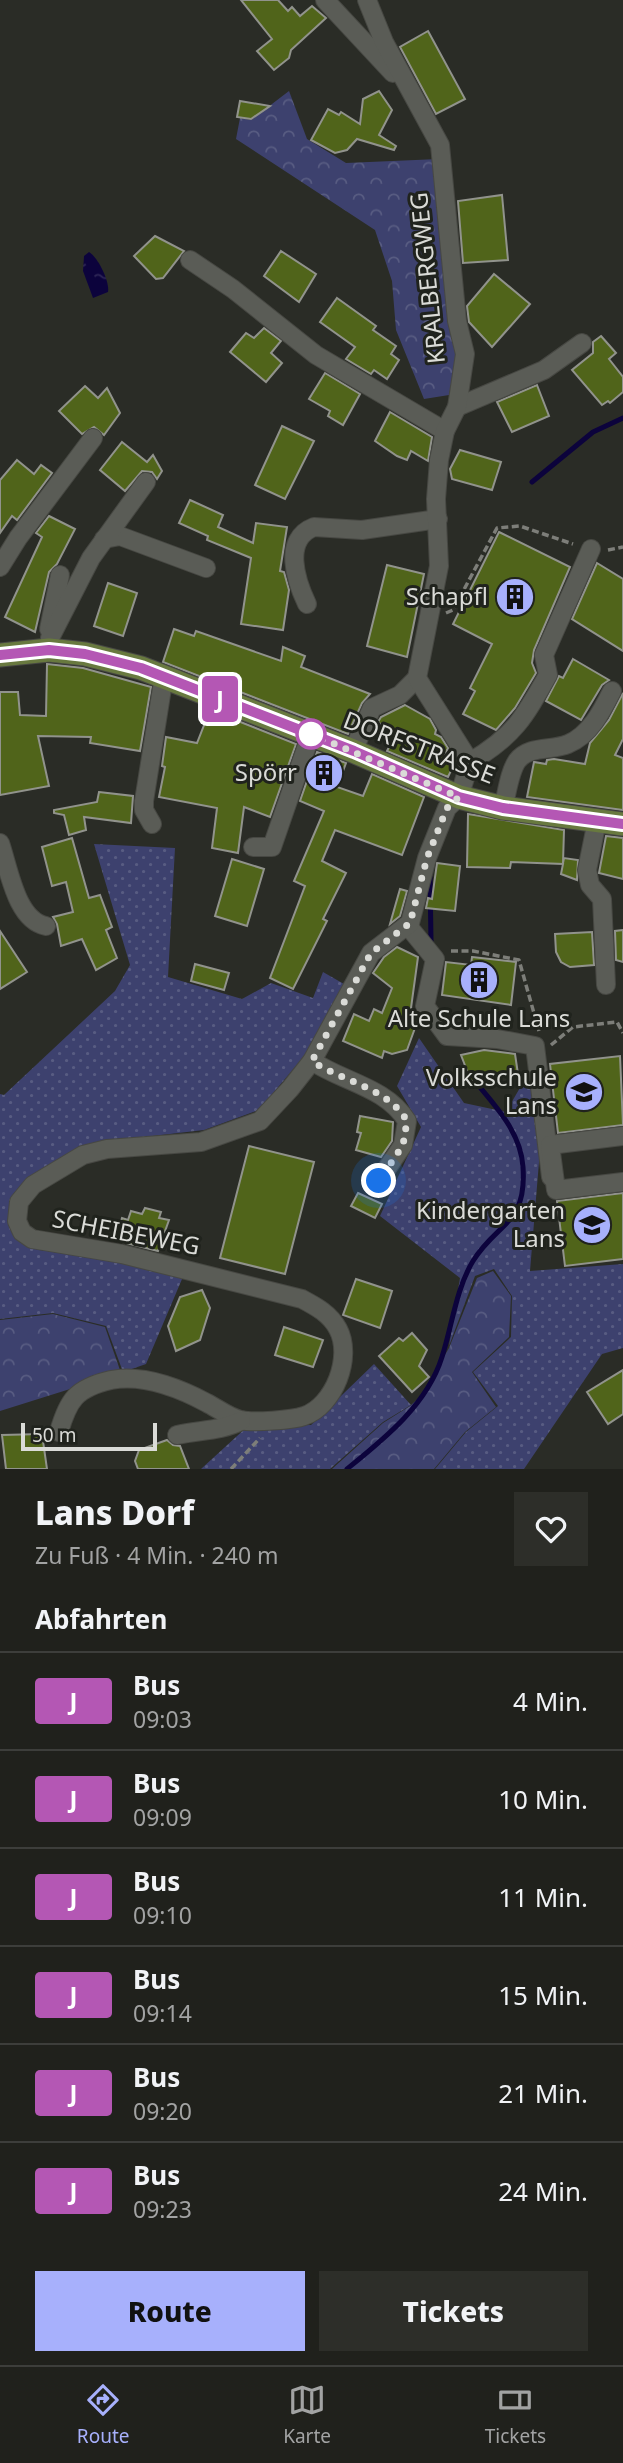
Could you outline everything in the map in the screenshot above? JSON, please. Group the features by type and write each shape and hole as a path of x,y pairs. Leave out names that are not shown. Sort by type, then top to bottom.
{"main road":[{"name":"DORFSTRASSE","path":"0,655 50,644 164,677 354,751 459,797 503,808 623,824"}],"street":[{"path":"325,0 414,93"},
{"name":"KRALBERGWEG","path":"367,0 384,42 440,145 457,321 465,354 457,407 445,430 437,473 439,566 417,678"},
{"path":"190,260 233,289 316,355 445,430"},
{"path":"457,407 544,370 582,343"},
{"path":"0,567 18,538 93,438"},
{"path":"50,644 81,575 145,482"},
{"path":"307,604 296,582 295,565 297,541 307,529 314,527 362,530 438,519"},
{"path":"104,539 120,536 206,568"},
{"path":"551,1177 535,1048 497,1039 447,1036 425,1006 435,959 408,926 432,845 447,808 459,797 470,762 495,747 519,726 537,695 548,675 544,655 591,549"},
{"path":"50,644 60,575"},
{"path":"152,824 144,810 144,801 164,677"},
{"path":"354,751 372,708 400,695 417,678 470,762"},
{"path":"503,808 520,758 531,751 574,741 596,721 612,691"},
{"path":"253,847 272,847 311,734"},
{"path":"597,821 587,870 590,885 602,899 606,985"},
{"path":"0,843 26,913 37,924 46,926"},
{"name":"SCHEIBEWEG","path":"177,1435 201,1429 225,1429 241,1421 306,1416 322,1404 341,1371 341,1336 321,1309 302,1299 122,1254 32,1239 22,1232 16,1214 19,1202 33,1185 83,1155 107,1149 201,1142 260,1121 312,1061 371,953 408,926"},
{"path":"312,1061 334,1075 381,1096 396,1106 407,1121 403,1145 379,1181"},
{"path":"623,1136 551,1145 556,1190 623,1182"},
{"path":"59,1432 66,1406 81,1390 111,1380 140,1377 201,1400 241,1421"}],"path":[{"path":"428,620 453,610 492,533 503,525 530,528 591,549 623,547"},
{"path":"428,951 473,951 519,960 539,1031 535,1048 548,1049 555,1039 573,1027 617,1022 623,1033"},
{"path":"231,1469 278,1419"}],"green space":[{"path":"289,91 307,139 346,163 439,159 458,349 449,395 424,399 396,330 392,281 375,230 236,139 240,118 251,120"},
{"path":"94,844 175,848 168,977 242,999 271,983 313,998 323,972 344,984 305,1055 259,1110 204,1130 101,1142 46,1170 10,1202 15,1232 39,1250 96,1255 185,1272 146,1364 123,1372 106,1326 53,1313 0,1319 0,1094 4,1095 115,991 130,965"},
{"path":"419,1038 464,1103 506,1112 543,1048 539,1162 530,1271 623,1264 623,1348 602,1354 524,1469 435,1469 466,1432 498,1406 473,1372 511,1337 512,1296 494,1269 475,1276 449,1346 460,1278 380,1216 421,1127 397,1086"},
{"path":"493,1271 511,1296 509,1337 472,1372 496,1407 465,1432 434,1469 332,1469 383,1423 421,1396 449,1348 477,1278"},
{"path":"53,1314 105,1327 121,1373 0,1411 0,1320"},
{"path":"374,1364 411,1405 383,1422 330,1469 201,1469 248,1426 311,1425"}],"water":[{"path":"89,252 99,264 108,288 108,292 93,298 83,271 84,256"}],"building":[{"path":"241,0 278,0 288,11 292,7 300,16 312,6 326,18 291,50 289,58 274,70 257,51 272,39"},
{"path":"428,31 465,99 436,114 400,47"},
{"path":"379,91 392,110 379,135 396,146 394,150 357,139 347,150 335,153 311,140 328,109 339,115 341,112 360,124 363,99"},
{"path":"240,101 270,106 251,119 237,117"},
{"path":"502,195 508,260 463,263 458,201"},
{"path":"155,236 184,251 163,278 156,279 134,256"},
{"path":"281,251 316,274 299,302 264,276"},
{"path":"494,274 530,304 492,347 469,322 467,306"},
{"path":"337,298 376,326 373,330 396,346 391,354 399,360 387,379 374,370 371,374 346,359 355,347 320,322"},
{"path":"264,328 281,341 271,353 282,363 266,382 230,352 246,333 254,338"},
{"path":"601,336 616,353 609,359 623,377 623,392 610,403 608,401 602,405 572,370 593,353 593,342"},
{"path":"325,373 360,394 343,425 328,416 330,411 309,399"},
{"path":"537,385 549,416 512,432 497,402"},
{"path":"85,386 98,398 107,388 120,413 104,435 94,427 82,434 59,411"},
{"path":"390,412 432,437 428,461 411,451 407,460 375,441"},
{"path":"282,426 314,441 285,499 255,485"},
{"path":"122,442 147,462 153,455 162,471 157,479 152,472 142,471 125,491 100,470"},
{"path":"460,450 501,462 492,490 452,479 450,469"},
{"path":"17,460 34,474 41,465 52,473 17,520 12,516 0,533 0,480"},
{"path":"190,500 223,515 218,527 253,543 256,523 287,527 280,571 284,572 289,590 283,630 241,624 251,558 207,540 208,536 179,523"},
{"path":"49,516 75,529 57,564 49,572 35,632 5,617 42,537 36,533"},
{"name":"Schapfl","path":"499,532 570,567 534,650 532,663 536,673 515,708 496,730 463,714 475,691 470,688 492,644 453,624"},
{"path":"597,563 623,579 623,651 572,619"},
{"path":"387,565 424,574 407,657 367,646"},
{"path":"108,583 137,593 123,636 94,626"},
{"path":"174,629 194,636 196,631 281,661 283,647 305,656 301,667 370,694 362,703 348,734 163,662"},
{"path":"573,659 609,680 602,685 581,720 546,701 559,676 563,678"},
{"path":"47,664 83,668 151,687 140,751 90,743 91,737 38,736 49,786 0,795 0,692 18,692 20,715 46,716"},
{"path":"623,693 623,739 615,755 623,758 623,810 527,797 534,762 546,764 547,760 554,759 585,764 590,743 609,720"},
{"path":"405,705 430,719 436,730 435,734 441,737 448,748 445,754 456,760 448,777 387,751 395,735 378,722 381,717"},
{"path":"210,710 296,744 270,817 244,807 238,853 212,848 217,808 159,797 165,767 162,766 166,737 197,743"},
{"path":"317,752 346,763 337,787 363,796 372,774 424,797 402,855 335,830 322,861 346,873 323,919 327,921 293,989 270,978 305,886 294,881 324,811 300,801"},
{"path":"99,792 133,796 131,823 84,817 86,830 69,835 64,815 54,813 54,810 97,802"},
{"path":"468,814 564,830 563,863 564,858 578,860 577,880 561,874 563,864 511,862 510,868 467,867"},
{"path":"606,836 623,838 623,879 599,873"},
{"path":"72,838 89,898 100,895 112,927 106,930 117,958 96,970 82,939 61,946 53,917 73,912 66,882 52,886 42,847"},
{"path":"232,859 264,869 247,926 215,916"},
{"path":"437,863 460,866 455,911 426,908 428,898 432,899"},
{"path":"400,889 407,891 400,916 390,924"},
{"path":"623,930 623,962 616,960 615,931"},
{"path":"0,931 27,972 0,989"},
{"path":"592,932 594,965 570,967 561,962 556,952 555,934"},
{"path":"397,947 418,957 411,1008 419,1017 407,1050 392,1054 384,1051 382,1058 343,1041 354,1014 369,1021 374,1009 382,1013 392,988 373,973 384,957"},
{"name":"Alte Schule Lans","path":"472,957 516,962 511,1005 442,995 446,962 471,965"},
{"path":"195,964 229,973 224,990 191,981"},
{"path":"484,1050 515,1054 518,1074 471,1081 461,1055"},
{"path":"620,1056 623,1125 558,1133 550,1064"},
{"path":"360,1116 393,1122 392,1141 381,1157 356,1150 361,1133 357,1132"},
{"path":"249,1146 314,1162 285,1274 220,1258"},
{"path":"358,1193 382,1204 375,1218 351,1206"},
{"path":"623,1193 623,1259 565,1266 557,1201"},
{"path":"145,1208 161,1212 159,1218 169,1220 158,1251 122,1242 124,1235 117,1233 122,1218 128,1220 131,1211 142,1214"},
{"path":"356,1279 392,1291 380,1328 343,1315"},
{"path":"202,1290 210,1308 200,1340 176,1351 168,1326 180,1297"},
{"path":"284,1327 323,1340 313,1367 275,1355"},
{"path":"412,1333 427,1350 419,1366 429,1377 412,1392 379,1356 399,1338 403,1341"},
{"path":"623,1370 623,1414 608,1424 587,1392"},
{"path":"42,1434 47,1469 6,1469 2,1435"},
{"path":"167,1440 180,1446 189,1469 138,1469 135,1461 139,1450"}],"waterway":[{"path":"532,482 593,432 623,418"},
{"path":"430,877 431,941"},
{"path":"347,1469 403,1420 426,1391 442,1357 467,1272 482,1248 515,1212 520,1201 523,1167 518,1144 507,1123 478,1085"}],"bus line":[{"name":"J","path":"0,655 18,651 49,650 85,654 141,668 354,751 459,797 503,808 623,824"}],"place":[{"name":"Schapfl","path":"515,597"},
{"name":"Spörr","path":"324,773"},
{"name":"Alte Schule Lans","path":"479,980"},
{"name":"Volksschule Lans","path":"584,1092"},
{"name":"Kindergarten Lans","path":"592,1225"}],"route":[{"path":"311,734 459,797 447,808 427,858 410,923 405,929 384,940 371,953 312,1061 334,1075 372,1090 396,1106 407,1121 408,1129 403,1145 379,1181"}]}
